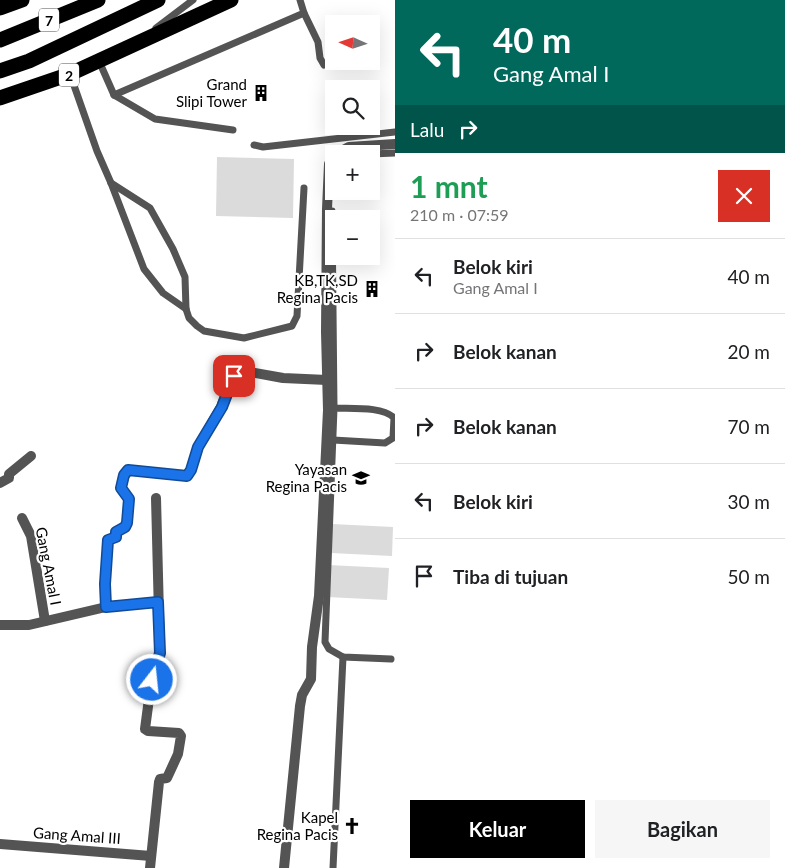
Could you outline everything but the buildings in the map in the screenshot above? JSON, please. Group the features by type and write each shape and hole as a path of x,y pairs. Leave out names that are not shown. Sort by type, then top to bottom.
{"highway":[{"name":"7","path":"0,8 22,0"},
{"name":"7","path":"0,40 98,0"},
{"path":"0,71 29,61 158,0"},
{"name":"2","path":"0,98 70,74 231,0"}],"street":[{"path":"380,145 395,144"},
{"path":"284,868 300,706 302,695 311,679 312,647 319,596 326,454 327,200"},
{"path":"106,607 105,584 108,540 116,537 116,532 125,527 127,523 129,499 121,488 126,472 130,470 187,476 191,470 198,447 222,407 229,385 239,370 282,378 327,380"},
{"path":"0,483 9,478 9,474 31,456"},
{"path":"150,868 159,782 160,779 167,778 177,757 181,736 179,733 148,731 145,728 154,662 158,659 160,653 156,498"},
{"name":"Gang Amal I","path":"22,518 31,536 45,621"},
{"name":"Gang Amal I","path":"0,625 29,624 106,607 158,602"},
{"name":"Gang Amal III","path":"0,844 151,856"}],"lane":[{"path":"135,44 193,0"},
{"path":"300,0 318,42 320,58 324,65"},
{"path":"114,95 304,13"},
{"path":"99,61 114,95 155,119 233,130"},
{"path":"70,74 97,151 112,182 144,269 163,292 186,309"},
{"path":"254,145 263,147 395,132"},
{"path":"380,154 395,153"},
{"path":"112,182 150,208 173,249 185,277 186,309 190,318 204,331 244,338 292,326 297,316 304,188"},
{"path":"331,200 334,408 325,642 329,649 343,657 391,659"},
{"path":"333,440 385,443 393,438 394,418 389,413 381,411 334,408"},
{"path":"333,868 343,657"}],"shaded area":[{"path":"217,157 294,159 293,218 216,216"},
{"path":"332,524 393,527 392,556 331,553"},
{"path":"328,565 389,568 387,600 327,597"}],"place":[{"name":"Grand Slipi Tower","path":"261,93"},
{"name":"KB,TK,SD Regina Pacis","path":"372,289"},
{"name":"Yayasan Regina Pacis","path":"361,478"},
{"name":"Kapel Regina Pacis","path":"352,826"}],"route":[{"path":"152,680 154,662 158,659 160,653 158,602 106,607 105,566 108,540 116,537 116,532 125,527 127,523 129,499 121,489 124,475 128,470 187,476 191,470 198,447 222,407 234,376"}]}
